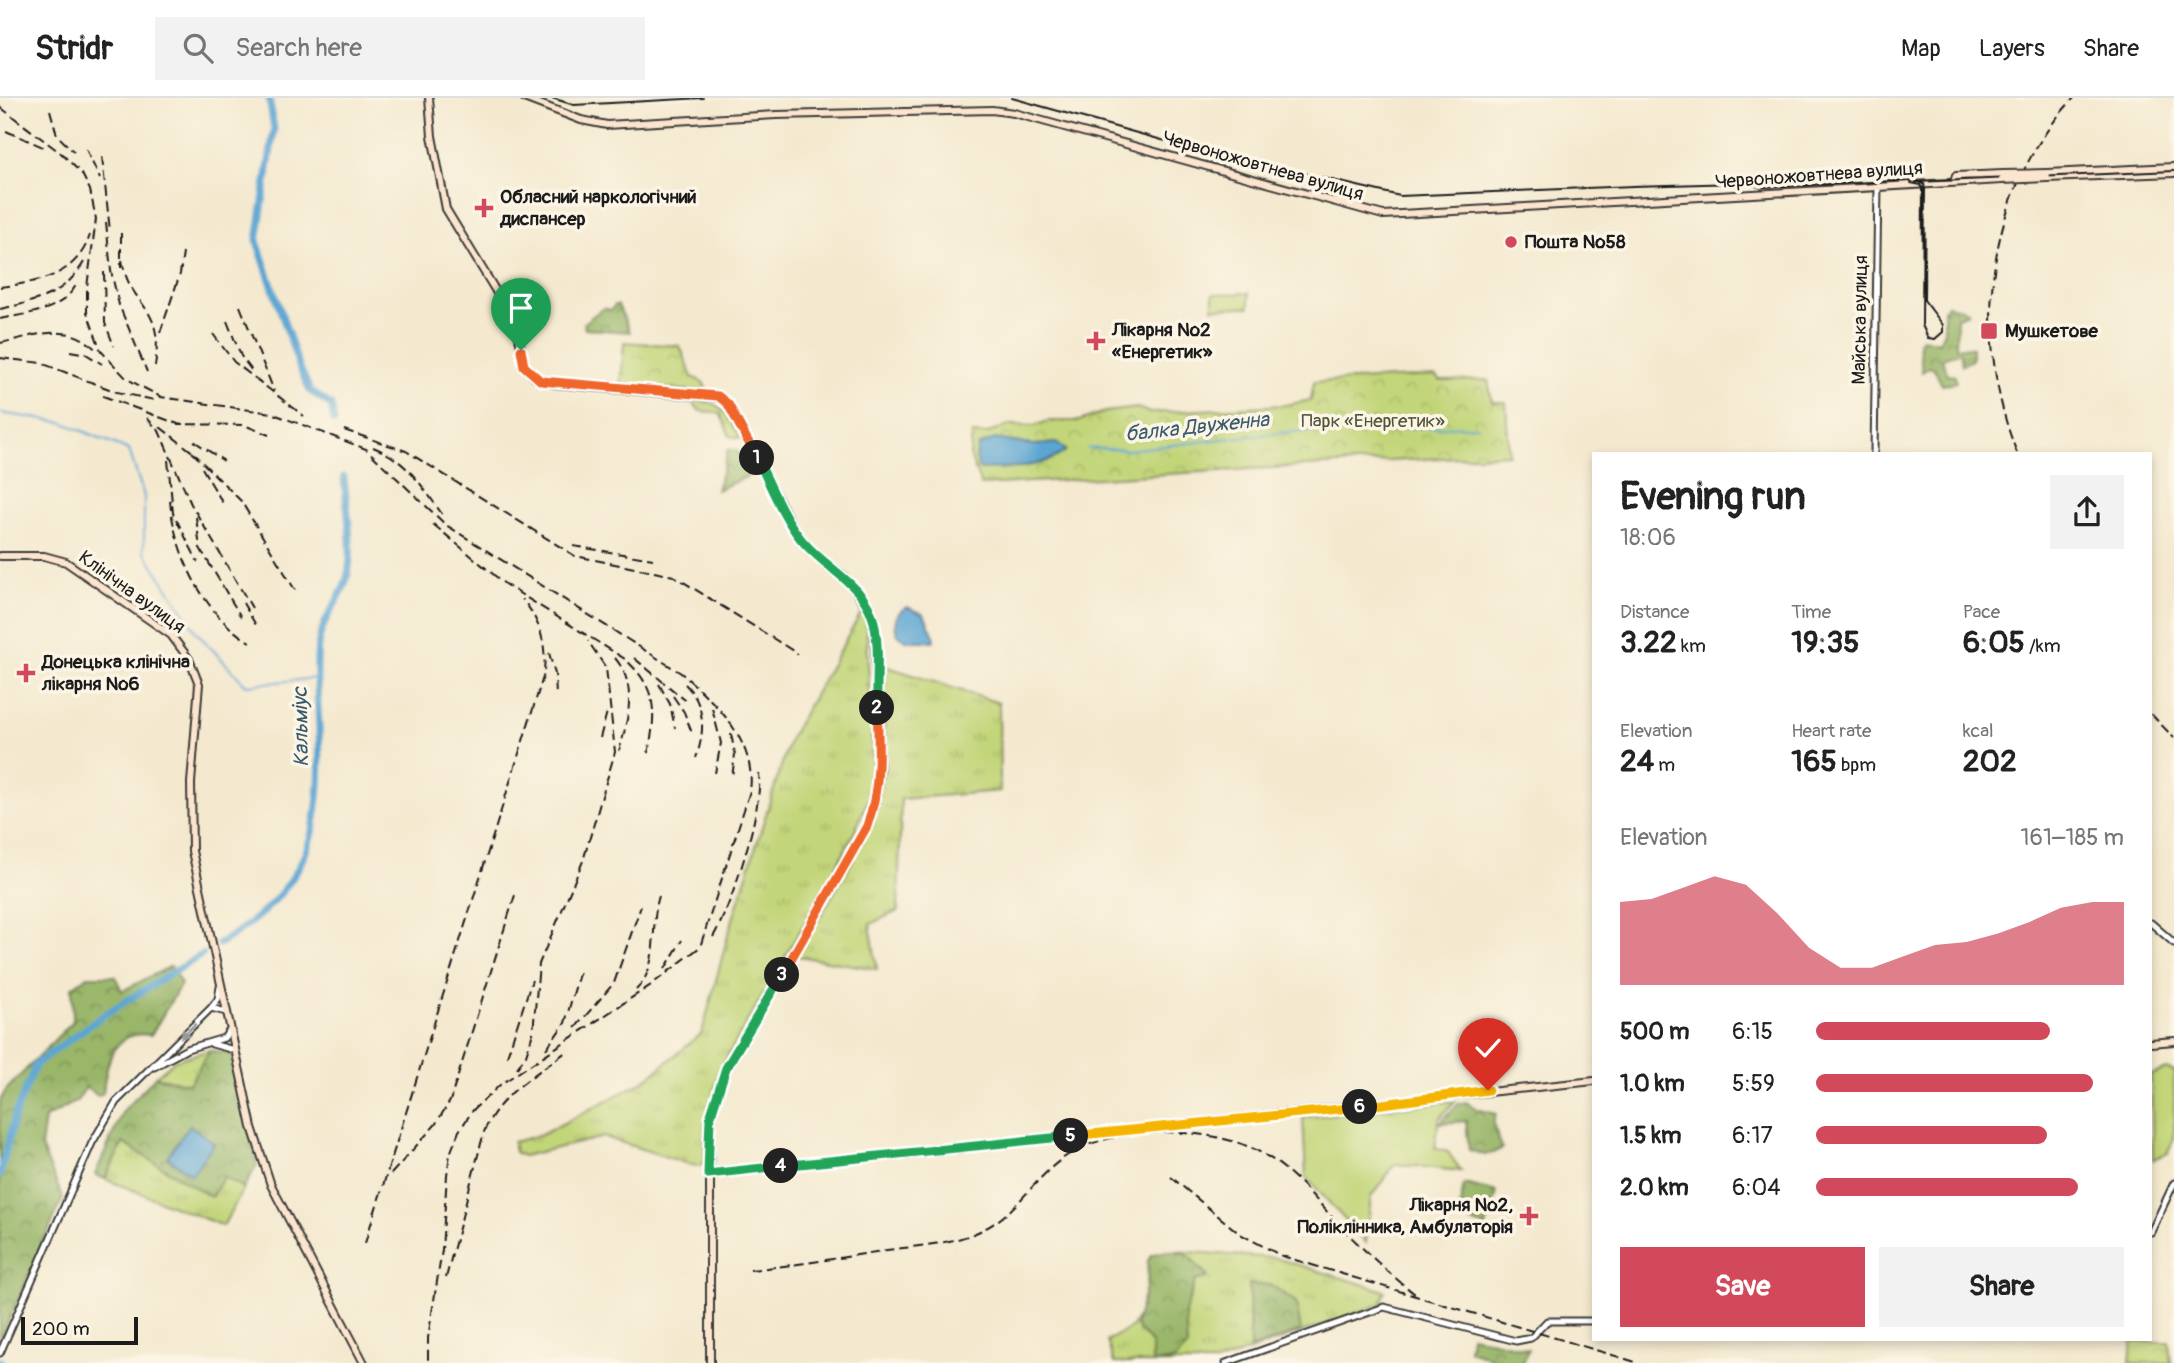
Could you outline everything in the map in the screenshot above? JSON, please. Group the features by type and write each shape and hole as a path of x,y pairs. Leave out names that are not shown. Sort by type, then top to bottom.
{"main road":[{"path":"429,98 432,136 446,209 517,326 522,359 528,372 541,381 554,384 722,398 728,404 798,536 856,590 874,623 880,769 874,804 844,869 726,1068 710,1118 710,1363"},
{"name":"Червоножовтнева вулиця","path":"524,98 581,120 607,125 776,115 981,110 1014,113 1383,215 2047,175"},
{"path":"2047,175 2174,167"},
{"path":"2047,175 2174,173"},
{"name":"Клінічна вулиця","path":"0,556 44,556 66,562 171,635 189,659 199,684 191,792 192,851 252,1127 271,1185 364,1363"},
{"path":"2152,1043 2174,1041"},
{"path":"708,1174 1592,1081"}],"street":[{"name":"Майська вулиця","path":"1874,452 1878,187"},
{"path":"2152,924 2174,943"},
{"path":"0,1353 92,1143 116,1102 211,1008 218,999 220,986"},
{"path":"211,1008 226,1012"},
{"path":"148,1070 187,1049 224,1038 230,1030"},
{"path":"209,1043 234,1050"},
{"path":"2152,1229 2174,1183"},
{"path":"1226,1363 1384,1307 1516,1341 1531,1338 1547,1321 1592,1321"}],"green space":[{"path":"1249,293 1249,307 1213,308 1213,294"},
{"path":"1947,304 1968,311 1957,317 1956,347 1972,348 1972,360 1962,365 1960,352 1942,358 1947,375 1955,376 1956,382 1942,385 1934,368 1929,367 1922,372 1919,342 1922,338 1939,342 1944,331 1944,309"},
{"path":"618,305 630,332 585,329 584,323 603,308 611,310"},
{"path":"624,342 680,346 692,377 703,382 708,392 621,385"},
{"name":"Парк «Енергетик»","path":"1435,376 1441,381 1488,380 1492,402 1506,402 1509,454 981,485 970,456 972,434 986,434 1009,425 1035,426 1048,421 1079,421 1105,412 1138,408 1150,413 1285,405 1311,400 1314,382"},
{"path":"688,398 721,408 740,438 730,436 720,413 700,411"},
{"path":"728,450 736,450 743,461 743,452 748,451 759,471 717,490"},
{"path":"861,613 866,620 873,769 870,795 853,835 719,1071 705,1127 705,1160 701,1166 692,1165 604,1137 523,1156 515,1152 513,1142 541,1135 644,1081 702,1033 728,935 790,738"},
{"path":"882,665 999,703 1000,791 901,799 898,911 870,924 877,969 797,956 848,869 879,801 885,734"},
{"path":"171,966 181,984 151,1035 138,1034 128,1037 114,1050 106,1070 103,1093 98,1096 86,1087 77,1101 45,1118 41,1147 63,1198 0,1340 0,1101 6,1090 73,1021 72,987 88,976 115,976 122,991"},
{"path":"210,1050 189,1084 155,1077 175,1060"},
{"path":"210,1050 231,1054 257,1165 244,1188 224,1177 211,1197 123,1143 105,1179 95,1175 123,1111 155,1077 189,1084"},
{"path":"2167,1069 2174,1072 2174,1138 2168,1153 2153,1159 2152,1117 2152,1075"},
{"path":"1455,1101 1439,1119 1435,1148 1448,1152 1461,1171 1395,1164 1371,1197 1366,1243 1306,1177 1303,1118"},
{"path":"1466,1102 1477,1109 1496,1114 1493,1123 1502,1149 1485,1155 1469,1150 1466,1121 1440,1123 1458,1104"},
{"path":"123,1143 211,1197 224,1177 244,1188 223,1226 105,1179"},
{"path":"1464,1184 1497,1192 1486,1227 1474,1223 1459,1211"},
{"path":"1166,1251 1187,1254 1208,1277 1195,1281 1185,1313 1187,1347 1175,1360 1152,1363 1152,1344 1136,1327 1137,1319 1146,1287 1147,1263 1151,1255"},
{"path":"1175,1251 1276,1258 1385,1291 1381,1304 1216,1363 1114,1363 1107,1341 1132,1327"},
{"path":"1249,1284 1271,1285 1296,1302 1301,1331 1250,1349"},
{"path":"1471,1336 1528,1349 1523,1363 1507,1363 1469,1350"},
{"path":"2132,1342 2169,1342 2171,1363 2130,1363"}],"water":[{"path":"995,439 1034,445 1056,443 1066,450 1049,461 1037,464 979,469 976,458 978,446"},
{"path":"907,607 924,614 934,641 908,641 898,635 896,619"},
{"path":"190,1125 214,1143 192,1175 167,1157"}],"waterway":[{"name":"Кальміус","path":"269,98 274,129 257,241 299,366 310,391 331,405 334,421"},
{"path":"0,413 61,422 129,450 144,496 144,551 197,633 246,685 318,678"},
{"name":"балка Двуженна","path":"1087,448 1128,450 1286,432 1477,426"},
{"name":"Кальміус","path":"219,944 250,923 274,901 293,877 314,826 320,764 318,646 324,625 342,591 350,563 344,477"},
{"name":"Кальміус","path":"0,1175 15,1114 36,1064 105,1014 203,954"}],"tram line":[{"path":"552,98 574,105 703,98"},
{"path":"1012,98 1162,140 1400,196 1633,186 1738,183 1763,187 1915,180 1924,184 1925,190 1924,300 1943,325 1943,332 1935,339 1928,338 1922,325 1923,189 1921,185 1911,183"},
{"path":"1916,182 2174,171"}],"railway":[{"path":"2017,452 2003,408 1994,362 1991,314 1994,267 2004,221 2021,177 2044,136 2074,98"},
{"path":"0,107 62,154 82,174 90,190 96,219 87,287 87,312 101,351 127,379 161,397 271,413 366,449 446,525 681,673 720,710 740,739 747,756 750,791 700,947 651,985 501,1084 473,1110 459,1131 450,1154 447,1175 442,1250 428,1338 428,1363"},
{"path":"50,110 57,135 74,152"},
{"path":"6,131 43,147"},
{"path":"86,149 100,179"},
{"path":"102,157 110,231"},
{"path":"106,222 111,271 119,305 147,372"},
{"path":"121,233 121,268"},
{"path":"0,287 28,283 65,269 84,249 90,235"},
{"path":"160,333 180,274 183,253"},
{"path":"0,309 50,294 70,280 86,258"},
{"path":"122,260 132,289 155,329 155,366"},
{"path":"104,272 105,323 114,346"},
{"path":"0,319 53,306 70,294 76,285"},
{"path":"240,306 274,391"},
{"path":"227,321 241,356 252,371"},
{"path":"0,343 39,334 64,333 87,341 97,351"},
{"path":"213,334 234,362 304,416"},
{"path":"70,351 86,354 102,364"},
{"path":"0,358 41,363 117,392 154,400"},
{"path":"103,396 178,424 244,425 269,435"},
{"path":"147,418 159,431 191,504 252,608"},
{"path":"160,427 199,457"},
{"path":"344,430 406,451 575,556 674,576 798,654"},
{"path":"194,441 224,461"},
{"path":"373,447 405,467 442,514"},
{"path":"192,452 241,501 295,590"},
{"path":"168,460 173,513 198,562"},
{"path":"202,468 224,505"},
{"path":"170,500 178,540 194,580 218,616 250,642"},
{"path":"196,517 200,548 241,617"},
{"path":"433,524 506,585 625,659 636,670 649,691 652,702 653,725 648,753"},
{"path":"573,546 653,559"},
{"path":"365,1243 543,677 542,636 522,599"},
{"path":"243,603 257,627"},
{"path":"517,1068 526,1055 533,1033 539,964 583,861 615,752 606,668 588,641"},
{"path":"549,653 555,674 556,696"},
{"path":"615,658 622,668 629,691 628,715 619,751"},
{"path":"634,658 685,700"},
{"path":"659,684 670,704 675,728"},
{"path":"685,684 697,701 702,719 696,758"},
{"path":"673,696 684,712 692,733"},
{"path":"712,708 721,743 715,773"},
{"path":"600,738 607,712"},
{"path":"2152,715 2174,738"},
{"path":"731,734 735,754 732,778"},
{"path":"713,937 729,903 745,857 756,810 759,773"},
{"path":"391,1174 435,1125 450,1101 515,895"},
{"path":"636,990 644,980 652,957 659,896"},
{"path":"575,1028 614,983 641,906"},
{"path":"665,969 682,940"},
{"path":"546,1049 565,1023 580,970"},
{"path":"507,1056 532,980"},
{"path":"446,1278 484,1132 490,1119 520,1086 567,1051"},
{"path":"750,1270 958,1239 993,1224 1016,1205 1045,1173 1068,1155 1087,1145 1110,1138 1162,1132 1215,1137 1238,1143 1270,1158 1292,1175 1358,1244 1415,1294"},
{"path":"1171,1177 1240,1234 1282,1256 1639,1363"}],"place":[{"name":"Обласний наркологічний диспансер","path":"484,208"},
{"name":"Пошта №58","path":"1511,242"},
{"name":"Мушкетове","path":"1989,331"},
{"name":"Лікарня №2 «Енергетик»","path":"1096,341"},
{"name":"Донецька клінічна лікарня №6","path":"26,673"},
{"name":"Лікарня №2, Поліклінника, Амбулаторія","path":"1529,1216"}],"route":[{"path":"521,350 524,366 541,381 722,398 728,404 798,536 817,556 844,576 863,599 874,623 880,769 874,804 867,826 844,869 726,1068 710,1118 708,1174 1344,1109 1488,1090"}]}
